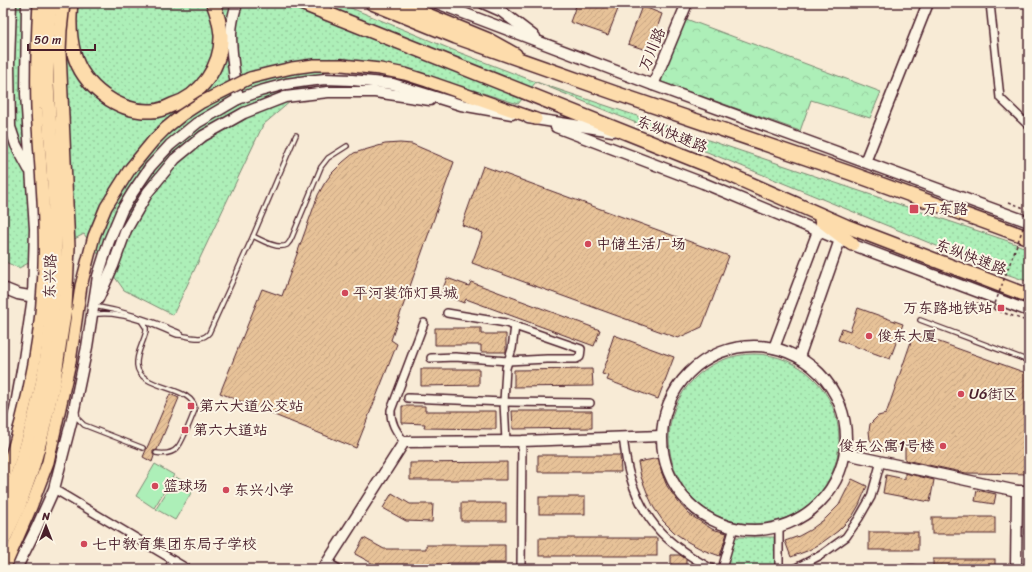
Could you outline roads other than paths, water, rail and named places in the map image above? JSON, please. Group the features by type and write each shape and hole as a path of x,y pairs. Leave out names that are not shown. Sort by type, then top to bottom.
{"highway":[{"name":"东兴路","path":"3,513 12,492 35,414 47,356 54,298 56,217 47,68 47,36 50,3"},
{"name":"东兴路","path":"3,541 18,508 42,433 54,380 64,315 68,247 59,52 63,3"},
{"path":"71,3 70,22 74,55 83,74 96,90 104,96 126,108 140,111 153,111 178,104 189,98 208,78 217,60 221,36 213,3"},
{"name":"东纵快速路","path":"301,3 712,167 809,210 821,223 845,237 1029,296"},
{"name":"东纵快速路","path":"372,3 456,38 850,173 1029,238"}],"main road":[{"path":"3,480 24,411 34,365 42,303 44,224 37,101 39,3"},
{"path":"401,3 489,39 541,67"},
{"path":"4,569 31,507 48,462 70,362 81,286 94,236 106,207 130,168 166,128 202,102 250,78 270,72 314,65 342,65 380,69 405,74 536,119"}],"street":[{"path":"11,3 9,63 10,127 16,145 31,171"},
{"path":"3,450 15,410 24,359 32,302 34,270 35,229 26,94 27,3"},
{"path":"237,3 231,33 238,99"},
{"path":"438,3 653,85 1029,222"},
{"path":"483,3 501,11 543,43"},
{"name":"万川路","path":"653,85 687,3"},
{"path":"865,162 928,3"},
{"path":"990,3 1000,98 1029,126"},
{"path":"16,569 54,489 77,397 87,347 98,276 115,225 126,204 150,167 170,145 197,123 238,99 286,84 307,81 352,80 393,84 461,105"},
{"path":"93,308 113,266 126,230 148,192 175,159 203,136 244,113 285,97 328,92 375,92 461,105 629,134"},
{"path":"536,119 703,183 821,223 774,348"},
{"path":"799,357 845,237 1029,311"},
{"path":"34,270 36,283 46,299 56,305 93,308"},
{"path":"3,288 32,302 46,299"},
{"path":"3,293 32,302 93,308"},
{"path":"430,358 455,358 508,362 580,358 581,350 515,326 506,323 446,313"},
{"path":"404,442 390,418 391,410 424,323"},
{"path":"506,441 504,402 506,368 512,349 515,326"},
{"path":"747,346 774,348 799,357 818,370 832,388 842,408 847,431 846,454 837,480 821,502 799,519 773,529 745,530 718,523 694,509 676,488 665,463 661,436 666,409 678,385 697,365 721,352 740,347 747,346"},
{"path":"408,398 504,402 590,403"},
{"path":"404,442 522,441 661,436"},
{"path":"623,437 630,476 641,504 655,526 675,546 712,569"},
{"path":"521,569 522,441"},
{"path":"339,569 326,566 404,442"},
{"path":"846,454 1017,491 1029,491"},
{"path":"794,569 821,555 846,537 871,497 881,461"},
{"path":"54,489 188,569"},
{"path":"1016,569 1017,491"},
{"path":"722,569 734,527"},
{"path":"779,527 779,569"}],"lane":[{"path":"93,308 142,321 177,335 202,338 206,336 209,333 253,236 296,135"},
{"path":"253,236 276,246 286,246 292,237 320,167 328,158 347,146"},
{"path":"93,308 109,308 145,319 182,335"},
{"path":"920,320 1029,361"},
{"path":"142,321 146,331 137,360 138,369 141,374 145,378 189,398 195,406 195,410 178,448 171,453 156,453"},
{"path":"77,397 78,419 84,426 143,448"},
{"path":"166,569 172,559"}],"place":[{"name":"万东路","path":"914,209"},
{"name":"中储生活广场","path":"588,244"},
{"name":"平河装饰灯具城","path":"345,293"},
{"name":"万东路地铁站","path":"1001,308"},
{"name":"俊东大厦","path":"869,336"},
{"name":"U6街区","path":"961,394"},
{"name":"第六大道公交站","path":"191,406"},
{"name":"第六大道站","path":"185,430"},
{"name":"俊东公寓1号楼","path":"943,446"},
{"name":"篮球场","path":"155,486"},
{"name":"东兴小学","path":"226,490"},
{"name":"七中教育集团东局子学校","path":"84,544"}]}
